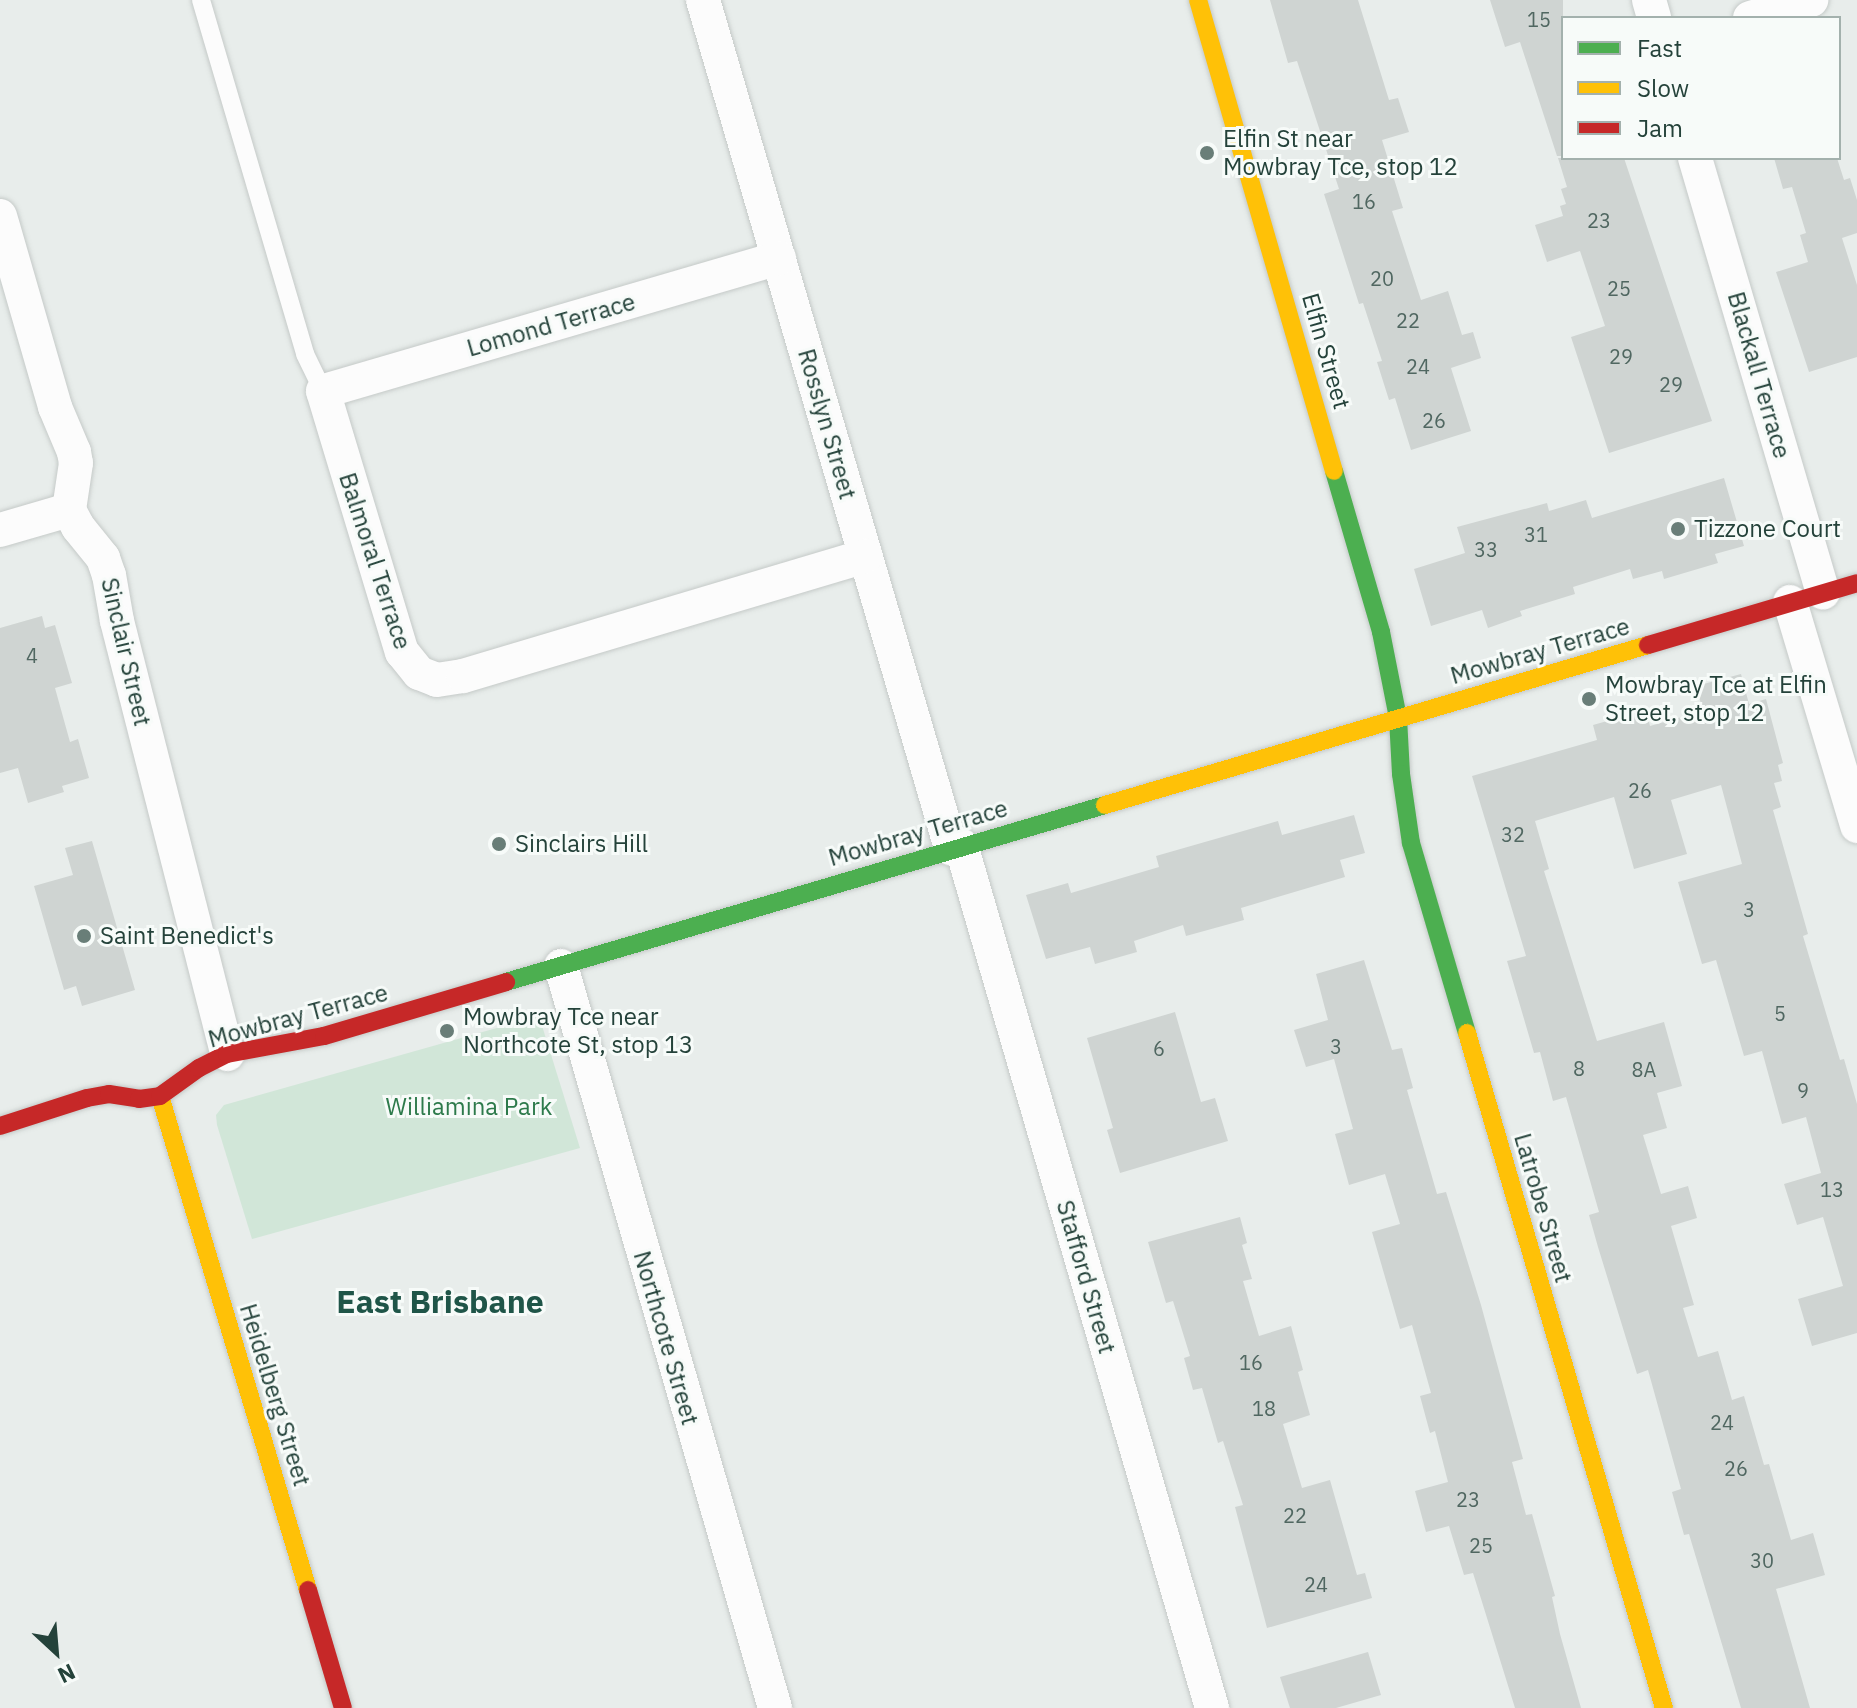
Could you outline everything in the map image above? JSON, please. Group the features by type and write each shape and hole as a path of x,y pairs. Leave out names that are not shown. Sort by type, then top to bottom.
{"street":[{"name":"Rosslyn Street","path":"703,0 865,556 956,847"},
{"name":"Elfin Street","path":"1198,0 1381,632 1398,718"},
{"path":"1757,16 1811,0"},
{"name":"Blackall Terrace","path":"1696,160 1823,593"},
{"path":"0,216 55,407 76,463 69,510 0,530"},
{"name":"Lomond Terrace","path":"323,391 779,258"},
{"name":"Balmoral Terrace","path":"323,391 402,652 419,673 437,680 463,676 865,556"},
{"name":"Sinclair Street","path":"69,510 78,527 103,558 109,575 117,621 227,1054"},
{"name":"Mowbray Terrace","path":"160,1096 199,1068 227,1054 324,1036 1857,583"},
{"path":"1790,602 1857,826"},
{"name":"Latrobe Street","path":"1398,718 1401,774 1411,843 1664,1708"},
{"name":"Stafford Street","path":"956,847 1212,1708"},
{"name":"Northcote Street","path":"561,966 775,1708"},
{"path":"0,1126 98,1095 139,1099 160,1096"},
{"name":"Heidelberg Street","path":"160,1096 343,1708"}],"lane":[{"name":"Balmoral Terrace","path":"201,0 305,354 323,391"}],"green space":[{"name":"Williamina Park","path":"539,1016 580,1148 252,1239 217,1125 216,1115 224,1105"}],"building":[{"path":"1270,0 1358,0 1389,100 1398,98 1409,132 1382,140 1403,208 1392,211 1421,300 1448,291 1462,335 1473,332 1481,358 1451,368 1471,431 1411,450 1395,398 1389,400 1377,362 1382,361 1363,303 1359,304 1324,194 1339,189 1297,61 1288,63"},
{"path":"1490,0 1563,0 1561,156 1557,156 1520,42 1505,47"},
{"path":"1558,158 1625,160 1712,421 1609,453 1571,337 1605,326 1580,251 1547,262 1535,225 1563,216 1560,206 1566,204 1561,189 1567,187"},
{"path":"1775,160 1838,160 1844,180 1850,178 1857,200 1857,233 1842,238 1857,285 1857,357 1809,372 1776,272 1808,262 1800,235 1806,233 1792,187 1783,189"},
{"path":"1724,478 1744,546 1715,554 1718,563 1664,579 1662,571 1633,579 1630,569 1573,587 1575,594 1520,611 1522,616 1488,628 1482,610 1431,626 1414,569 1465,553 1457,527 1547,503 1549,511 1586,500 1592,518"},
{"path":"42,616 45,628 55,625 72,683 55,688 70,742 78,739 89,778 62,786 64,792 28,803 18,768 0,773 0,628"},
{"path":"1741,674 1749,704 1766,699 1783,763 1778,765 1782,781 1774,783 1781,807 1773,810 1808,934 1803,936 1840,1060 1844,1059 1857,1104 1857,1333 1812,1346 1798,1299 1843,1286 1823,1217 1797,1225 1784,1184 1821,1173 1806,1117 1782,1124 1762,1051 1744,1056 1716,960 1702,964 1678,882 1742,864 1721,785 1671,800 1687,854 1634,869 1614,797 1535,821 1549,869 1544,871 1597,1041 1664,1022 1682,1086 1657,1093 1667,1128 1643,1135 1661,1194 1688,1186 1697,1218 1671,1226 1694,1305 1683,1308 1698,1357 1718,1351 1732,1400 1744,1396 1764,1465 1769,1464 1791,1540 1813,1533 1825,1575 1776,1589 1810,1708 1741,1708 1689,1534 1684,1535 1672,1492 1681,1489 1648,1370 1637,1374 1598,1247 1589,1215 1599,1212 1566,1097 1553,1101 1540,1052 1534,1053 1507,961 1526,956 1472,776 1597,740 1593,725 1646,710 1650,726 1703,711 1696,686"},
{"path":"1354,815 1365,853 1340,860 1345,877 1241,908 1244,920 1186,936 1183,925 1134,941 1137,952 1095,964 1090,947 1046,959 1026,895 1068,883 1071,893 1159,867 1156,856 1278,821 1282,835"},
{"name":"Saint Benedict's","path":"92,841 135,990 82,1006 76,986 64,990 34,886 73,875 65,848"},
{"path":"1364,960 1392,1050 1402,1048 1413,1088 1407,1090 1437,1194 1446,1192 1481,1305 1523,1459 1512,1462 1526,1515 1532,1514 1543,1553 1555,1596 1552,1597 1560,1634 1581,1708 1515,1708 1473,1573 1464,1575 1449,1526 1426,1532 1415,1491 1448,1482 1435,1431 1430,1433 1420,1396 1431,1393 1412,1325 1400,1329 1372,1232 1400,1224 1385,1174 1349,1185 1335,1134 1353,1129 1334,1059 1306,1067 1294,1030 1328,1020 1316,974"},
{"path":"1175,1012 1201,1102 1215,1098 1228,1141 1120,1173 1107,1130 1113,1128 1087,1038"},
{"path":"1240,1217 1247,1243 1242,1245 1252,1279 1243,1281 1259,1336 1291,1326 1303,1370 1298,1372 1310,1415 1283,1424 1302,1488 1330,1480 1357,1575 1365,1573 1372,1598 1267,1628 1235,1507 1243,1505 1223,1441 1218,1443 1202,1388 1193,1390 1184,1358 1190,1356 1173,1301 1166,1303 1148,1242"},
{"path":"1368,1652 1381,1695 1336,1708 1290,1708 1280,1677"}],"traffic: fast":[{"path":"1334,471 1381,632 1398,718 1401,774 1411,843 1467,1033"},
{"path":"506,982 1105,805"}],"traffic: slow":[{"path":"1198,0 1334,471"},
{"path":"1105,805 1648,645"},
{"path":"1467,1033 1664,1708"},
{"path":"160,1096 308,1590"}],"traffic: jam":[{"path":"1648,645 1857,583"},
{"path":"0,1126 87,1098 109,1094 139,1099 160,1096 199,1068 227,1054 324,1036 506,982"},
{"path":"308,1590 343,1708"}],"place":[{"name":"Elfin St near Mowbray Tce, stop 12","path":"1207,153"},
{"name":"Tizzone Court","path":"1678,529"},
{"name":"Mowbray Tce at Elfin Street, stop 12","path":"1589,699"},
{"name":"Sinclairs Hill","path":"499,844"},
{"name":"Saint Benedict's","path":"84,936"},
{"name":"Mowbray Tce near Northcote St, stop 13","path":"447,1031"}],"district":[{"name":"East Brisbane","path":"440,1301"}]}
